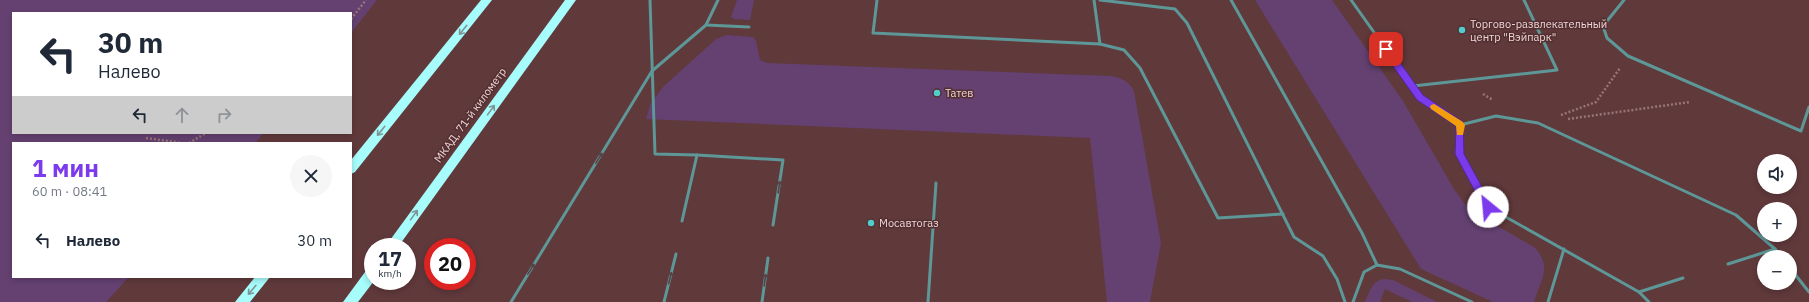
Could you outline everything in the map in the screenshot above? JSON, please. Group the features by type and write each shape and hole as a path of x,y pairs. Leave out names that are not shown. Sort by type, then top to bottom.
{"highway":[{"path":"352,168 487,0"},
{"name":"МКАД, 71-й километр","path":"398,238 572,0"},
{"path":"242,302 262,278"},
{"path":"350,302 364,284"}],"lane":[{"path":"650,0 655,154 783,160 773,225"},
{"path":"510,302 652,71 706,25 718,0"},
{"path":"877,0 873,33 1100,44 1124,50 1140,68 1218,218 1283,214"},
{"path":"1094,0 1100,44"},
{"path":"1100,0 1175,9 1187,23 1294,237 1323,256 1337,279 1345,302"},
{"path":"1231,0 1362,233 1377,265"},
{"path":"1351,0 1420,97 1460,125 1496,116 1538,123 1736,215 1774,249"},
{"path":"1413,86 1557,70 1524,0"},
{"path":"1624,0 1603,26 1607,38 1628,56 1801,132 1809,107"},
{"path":"706,25 748,27"},
{"path":"1460,125 1460,154 1488,207 1639,292 1649,302"},
{"path":"682,221 697,155"},
{"path":"928,302 936,183"},
{"path":"1548,302 1564,249"},
{"path":"1728,264 1774,249"},
{"path":"664,302 676,254"},
{"path":"762,302 768,258"},
{"path":"1353,302 1364,272 1377,265 1400,269 1472,302"},
{"path":"1797,277 1809,292"},
{"path":"1639,292 1683,278"}],"path":[{"path":"352,18 366,0"},
{"path":"1538,123 1596,102 1628,56"},
{"path":"1538,123 1724,97"},
{"path":"191,142 204,134"},
{"path":"146,138 175,142"}],"shaded area":[{"path":"0,0 377,0 352,32 352,12 12,12 12,134 263,134 256,142 12,142 12,278 128,278 106,302 0,302"},
{"path":"737,0 754,0 750,20 734,19 731,17"},
{"path":"1255,0 1332,0 1403,101 1454,189 1465,204 1480,216 1534,247 1540,254 1543,261 1544,273 1534,302 1493,302 1421,269"},
{"path":"727,35 753,37 756,41 760,60 767,63 1111,76 1125,80 1134,91 1161,243 1150,302 1107,302 1090,138 646,119 650,105 663,87 716,39"},
{"path":"1385,279 1393,280 1437,302 1412,302 1385,289 1380,302 1365,302 1374,284 1377,281"}],"slow traffic":[{"path":"1434,107 1460,125 1460,133"}],"place":[{"name":"Торгово-развлекательный центр \"Вэйпарк\"","path":"1462,30"},
{"name":"Татев","path":"937,93"},
{"name":"Мосавтогаз","path":"871,223"}],"route":[{"path":"1386,49 1420,97 1460,125 1460,154 1488,207"}]}
